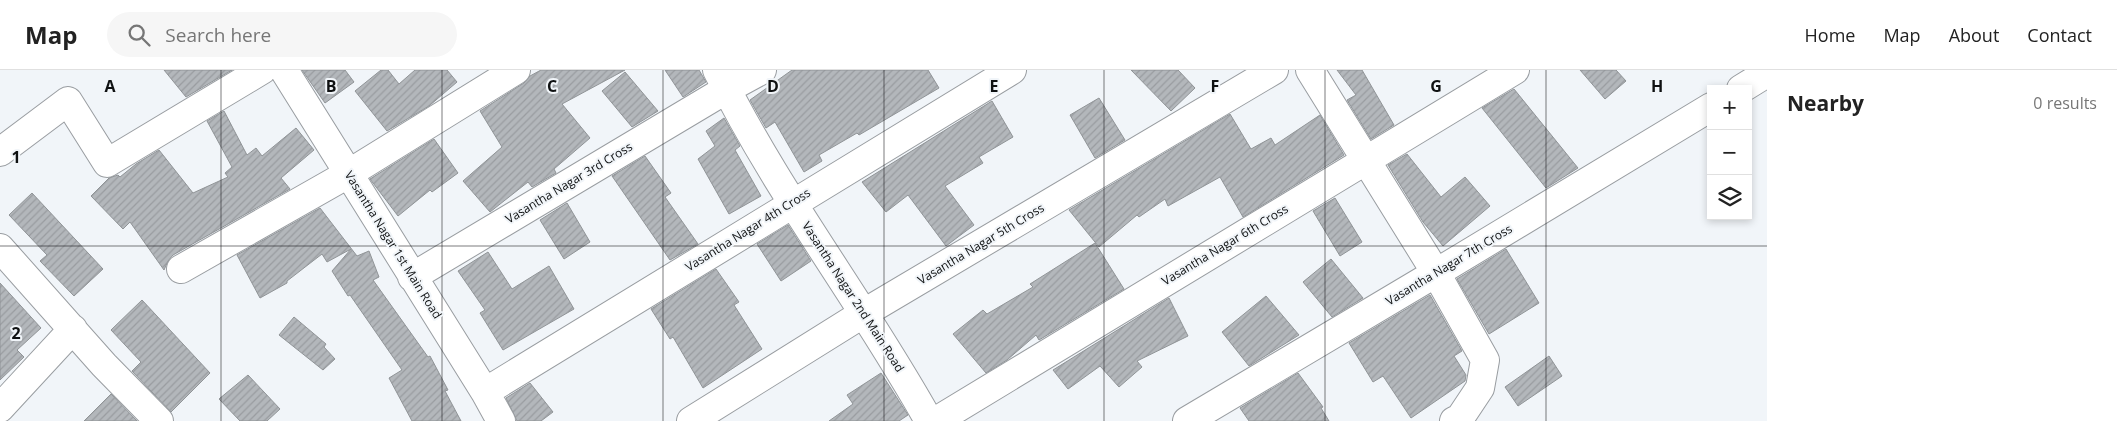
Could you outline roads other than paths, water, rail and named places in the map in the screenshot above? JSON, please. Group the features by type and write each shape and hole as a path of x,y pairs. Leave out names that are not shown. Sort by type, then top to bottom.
{"street":[{"path":"0,152 68,101 107,163 262,70"},
{"name":"Vasantha Nagar 1st Main Road","path":"284,70 485,392 501,421"},
{"path":"181,269 348,174 516,70"},
{"name":"Vasantha Nagar 3rd Cross","path":"412,277 722,80 762,70"},
{"name":"Vasantha Nagar 4th Cross","path":"485,392 1012,70"},
{"name":"Vasantha Nagar 5th Cross","path":"691,421 864,313 1274,70"},
{"path":"1310,70 1436,273 1485,360 1480,388 1460,418 1454,421"},
{"name":"Vasantha Nagar 6th Cross","path":"936,421 1515,70"},
{"path":"1748,85 1767,73"},
{"name":"Vasantha Nagar 2nd Main Road","path":"722,80 793,203 898,366 929,421"},
{"name":"Vasantha Nagar 7th Cross","path":"1187,421 1707,109"},
{"path":"0,248 104,365 159,421"},
{"path":"0,408 73,329"}]}
